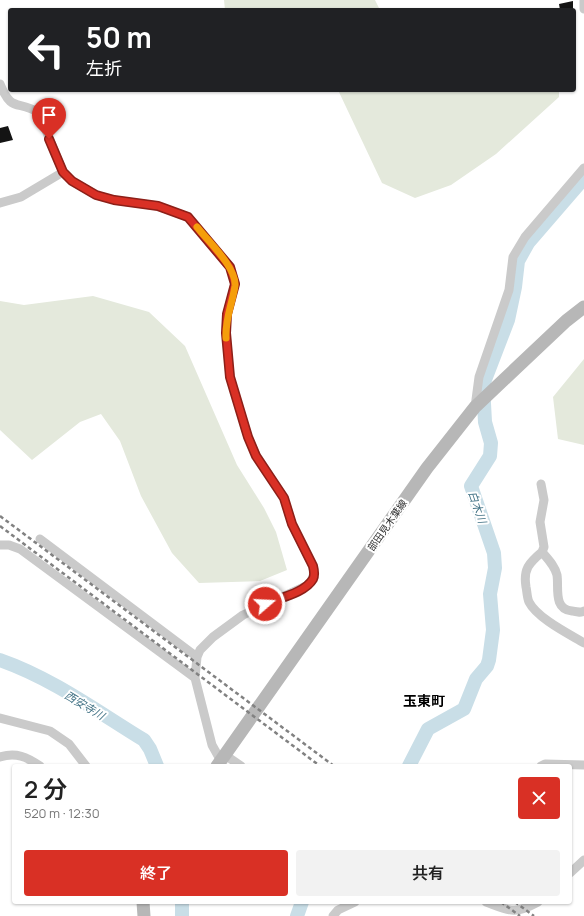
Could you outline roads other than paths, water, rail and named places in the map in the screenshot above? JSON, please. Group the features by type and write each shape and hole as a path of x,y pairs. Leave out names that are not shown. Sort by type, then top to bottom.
{"main road":[{"name":"部田見木葉線","path":"221,761 427,468 489,392 584,307"},
{"path":"142,904 144,916"}],"street":[{"path":"584,0 584,9"},
{"path":"0,84 9,102 39,113 63,172 72,181 96,195 114,200 158,206 188,217 230,267 234,278 235,287 227,314 226,333 230,377 248,437 256,456 284,498 292,524 313,566 314,577 308,585 297,591 243,615 212,637 200,650 197,657 195,678 212,745 221,761 233,764"},
{"path":"478,405 479,377 509,290 512,257 525,237 584,168"},
{"path":"0,203 22,197 63,172"},
{"path":"541,484 544,500 540,522 544,547 542,552 530,562 526,570 526,583 529,602 537,612 584,643"},
{"path":"40,539 197,657"},
{"path":"0,545 9,545 20,549 195,678"},
{"path":"542,552 553,565 557,576 557,598 562,606 569,611 584,611"},
{"path":"0,718 50,731 62,738 84,764"},
{"path":"0,757 7,754 22,755 37,764"},
{"path":"572,765 584,765"},
{"path":"572,867 584,860"},
{"path":"333,916 338,910 351,904"},
{"path":"490,904 506,911 518,910 533,904"}],"waterway":[{"name":"白木川","path":"410,764 428,729 464,709 476,679 487,666 489,660 493,630 490,594 495,568 494,553 471,486 490,456 491,443 485,422 483,385 508,320 515,287 518,261 528,243 584,178"},
{"name":"西安寺川","path":"0,660 38,676 92,707 144,740 150,749 156,764"},
{"name":"西安寺川","path":"182,904 182,916"},
{"name":"白木川","path":"297,916 301,904"}],"railway":[{"path":"0,516 331,764"},
{"path":"0,526 317,764"},
{"path":"504,904 520,916"},
{"path":"518,904 534,916"}],"district":[{"name":"玉東町","path":"424,700"}]}
